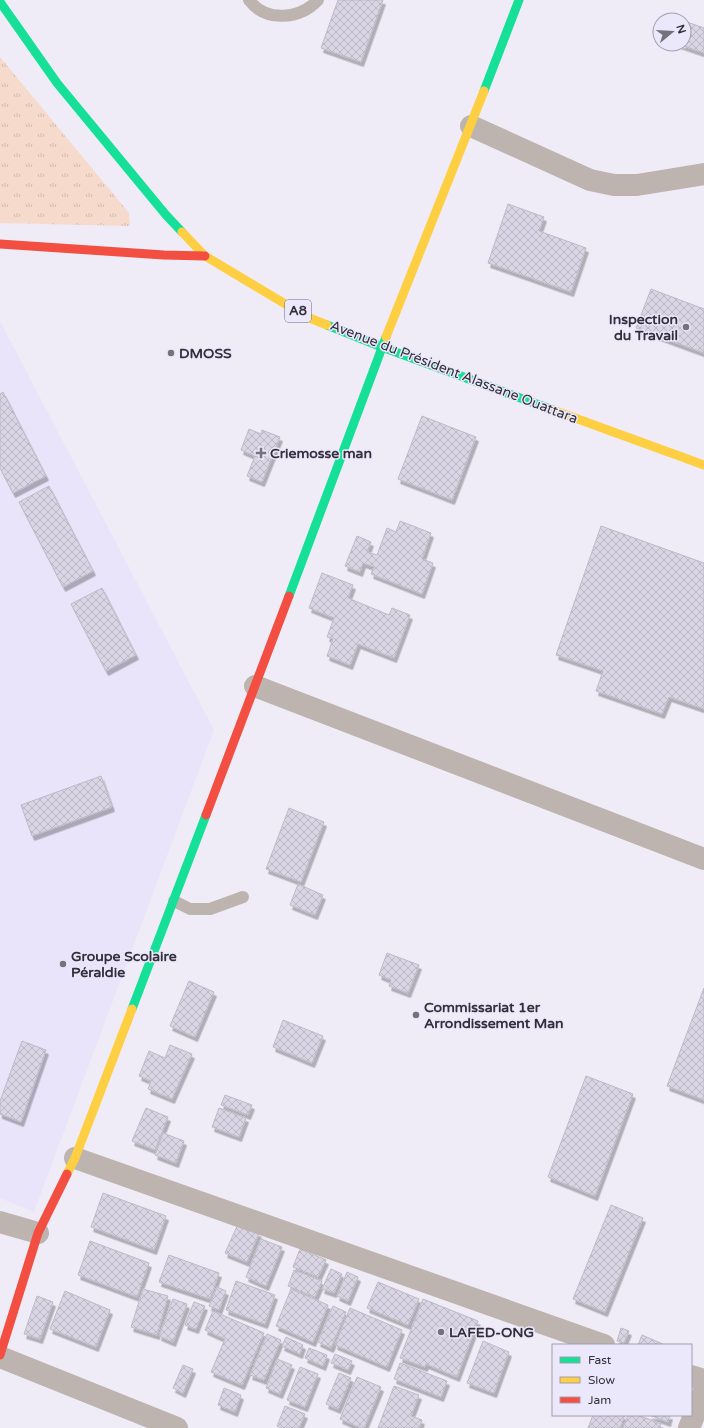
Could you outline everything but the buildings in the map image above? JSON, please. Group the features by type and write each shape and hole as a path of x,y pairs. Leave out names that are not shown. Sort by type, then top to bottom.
{"street":[{"path":"177,1428 0,1356 38,1233 75,1158 174,901 382,347 471,126 519,0"},
{"name":"Avenue du Président Alassane Ouattara","path":"0,2 57,83 166,215 205,256 307,317 382,347 704,465"},
{"path":"471,126 590,180 614,185 637,185 704,174"},
{"path":"0,244 164,255 205,256"},
{"path":"255,686 704,859"},
{"path":"75,1158 601,1344"},
{"path":"0,1222 38,1233"},
{"path":"692,1376 704,1380"},
{"path":"689,1428 704,1391"}],"lane":[{"path":"249,0 253,5 268,14 286,16 303,12 318,0"},
{"path":"174,901 190,909 210,910 242,897"}],"shaded area":[{"name":"Groupe Scolaire Péraldie","path":"0,321 214,730 34,1212 0,1198"}],"green space":[{"path":"0,57 129,213 130,226 0,223"}],"traffic: fast":[{"path":"484,91 519,0"},
{"path":"0,2 57,83 166,215 182,232"},
{"path":"327,325 382,347 553,410"},
{"path":"289,596 386,337"},
{"path":"132,1009 206,815"}],"traffic: slow":[{"path":"386,337 484,91"},
{"path":"182,232 205,256 307,317 327,325"},
{"path":"553,410 704,465"},
{"path":"67,1174 75,1158 132,1009"}],"traffic: jam":[{"path":"0,244 164,255 205,256"},
{"path":"206,815 289,596"},
{"path":"0,1355 38,1233 67,1174"}],"place":[{"name":"Inspection du Travail","path":"686,327"},
{"name":"DMOSS","path":"171,353"},
{"name":"Criemosse man","path":"261,453"},
{"name":"Groupe Scolaire Péraldie","path":"63,964"},
{"name":"Commissariat 1er Arrondissement Man","path":"416,1015"},
{"name":"LAFED-ONG","path":"441,1332"}]}
